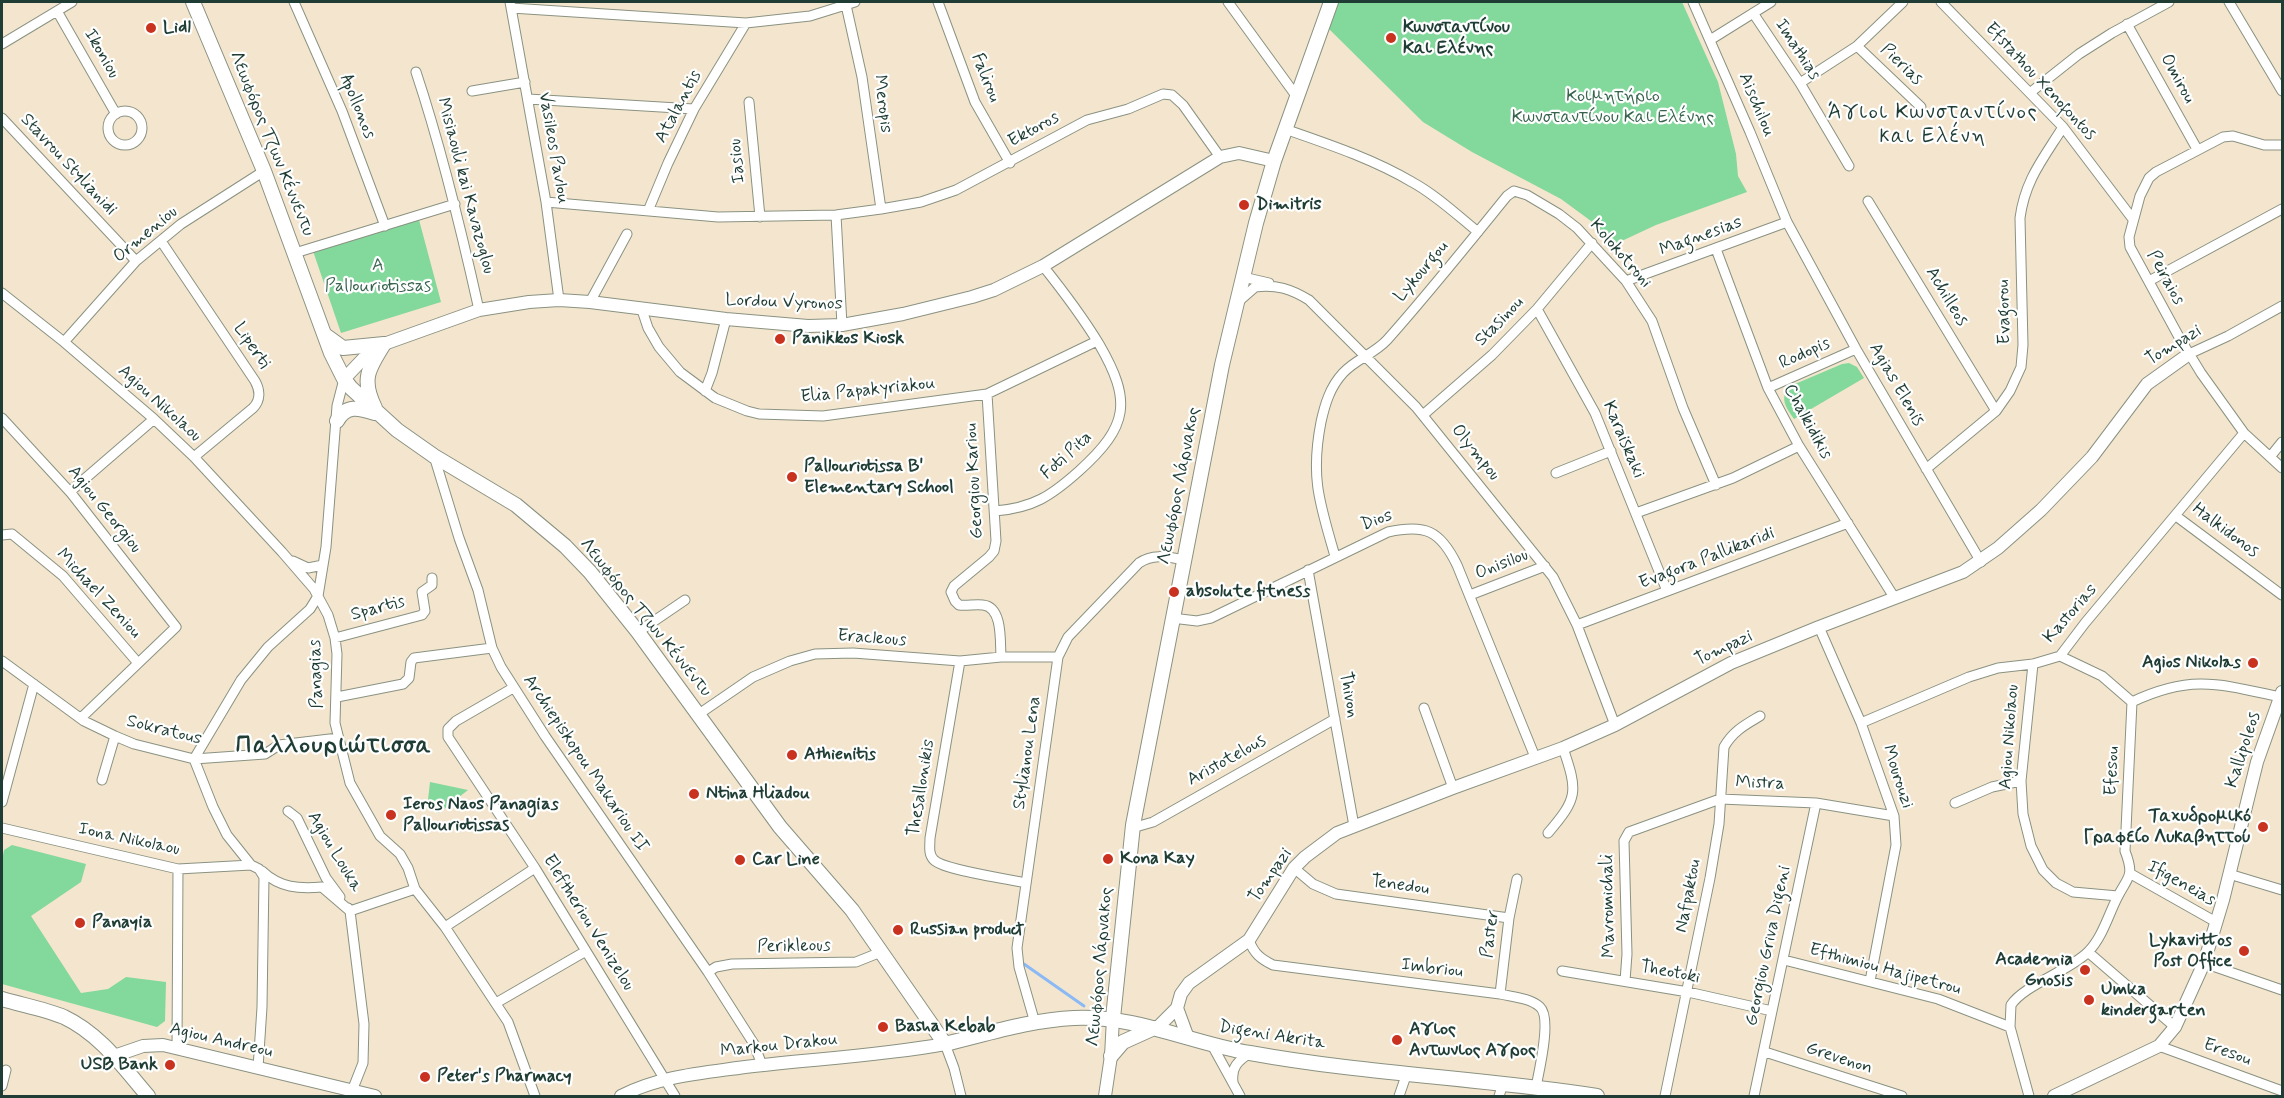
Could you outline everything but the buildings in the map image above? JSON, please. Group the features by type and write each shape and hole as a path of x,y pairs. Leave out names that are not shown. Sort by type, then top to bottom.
{"main road":[{"name":"Λεωφόρος Τζων Κέννεντυ","path":"193,2 264,171 324,333 344,379 377,413 434,456 504,497 538,521 590,572 638,632 770,813 852,910 945,1044"},
{"name":"Λεωφόρος Λάρνακος","path":"1113,1018 1133,825 1222,365 1274,161 1331,2"},
{"path":"324,333 337,346 343,348 384,344"},
{"path":"377,413 367,389 367,382 370,367 384,344"},
{"path":"337,421 344,411 352,408 377,413"},
{"path":"2,999 63,1017 88,1031 114,1056 148,1096"},
{"name":"Digeni Akrita","path":"945,1044 1035,1023 1072,1018 1113,1018 1250,1053 1407,1073 1501,1090 1536,1087 1597,1096"},
{"path":"1111,1056 1129,1038 1155,1028"}],"street":[{"path":"2,44 72,2"},
{"name":"Apollonos","path":"294,2 342,111 385,226"},
{"name":"Falirou","path":"938,2 975,102 1010,163"},
{"path":"1228,2 1297,97"},
{"name":"Aischilou","path":"1693,2 1786,222"},
{"path":"1710,40 1771,2"},
{"path":"1800,83 1857,46 1903,2"},
{"name":"Efstathou Xenofontos","path":"1941,2 2063,127 2132,218"},
{"path":"2031,92 2079,54 2151,6 2169,2"},
{"path":"2229,2 2283,91"},
{"path":"511,5 746,23 810,16 850,3"},
{"name":"Meropis","path":"850,3 881,209"},
{"name":"Vasileos Pavlou","path":"511,5 546,202 559,300"},
{"name":"Ikoniou","path":"57,11 116,114"},
{"name":"Imathias","path":"1753,13 1800,83 1849,166"},
{"name":"Atalantis","path":"648,211 672,153 694,109 746,23"},
{"name":"Omirou","path":"2127,24 2197,149"},
{"name":"Pierias","path":"1857,46 1921,107"},
{"name":"Misiaouli kai Kavazoglou","path":"416,72 455,204 479,310"},
{"path":"472,91 525,82"},
{"name":"Ektoros","path":"546,202 718,217 836,216 881,209 937,197 1010,163 1088,120 1128,109 1163,94 1172,95 1183,105 1220,157"},
{"path":"528,99 694,109"},
{"name":"Iasiou","path":"749,102 760,217"},
{"name":"Stavrou Stylianidi","path":"2,118 136,261"},
{"name":"Evagorou","path":"1926,469 1996,411 2010,391 2021,367 2023,345 2020,218 2022,200 2030,180 2063,127"},
{"path":"1285,129 1389,170 1432,195 1478,232"},
{"name":"Peiraios","path":"2283,145 2264,145 2228,136 2197,149 2149,178 2132,218 2129,237 2130,247 2189,354 2244,433 2283,468"},
{"name":"Lordou Vyronos","path":"344,379 363,359 384,344 479,310 559,300 726,320 808,326 842,325 903,314 994,290 1043,266 1220,157 1239,153 1274,161"},
{"name":"Ormeniou","path":"64,342 136,261 181,224 264,171"},
{"name":"Kolokotroni","path":"1501,204 1511,193 1520,192 1559,214 1592,243 1626,281 1652,321 1683,408 1716,485"},
{"name":"Achilleos","path":"1868,201 1996,411"},
{"path":"295,253 455,204"},
{"name":"Lykourgou","path":"1335,556 1318,497 1315,476 1316,450 1326,402 1333,386 1348,368 1385,342 1501,204"},
{"path":"2149,281 2283,209"},
{"path":"836,216 842,325"},
{"name":"Magnesias","path":"1626,281 1786,222"},
{"name":"Agias Elenis","path":"1786,222 1856,350 1981,562"},
{"path":"590,302 627,234"},
{"name":"Liperti","path":"161,241 255,381 259,392 258,401 253,408 194,457"},
{"name":"Stasinou","path":"1423,415 1471,375 1537,309 1592,243"},
{"name":"Chalkidikis","path":"1716,249 1768,388 1799,446 1894,597"},
{"path":"1249,255 1255,274 1267,282"},
{"name":"Foti Pita","path":"995,511 1017,509 1048,495 1090,461 1111,437 1119,412 1119,386 1113,369 1086,322 1043,266"},
{"name":"Olympou","path":"1243,277 1283,287 1308,300 1423,415 1545,566 1560,588 1577,625 1615,725"},
{"path":"1237,303 1255,287 1283,287"},
{"path":"2,306 5,296"},
{"name":"Agiou Nikolaou","path":"5,296 64,342 154,419 194,457 309,582 318,596"},
{"name":"Tompazi","path":"1155,1028 1177,1008 1181,994 1189,983 1249,940 1294,868 1319,845 1354,826 1563,748 1615,725 1731,663 1894,597 1963,572 1981,562 2042,510 2092,457 2146,384 2189,354 2283,306"},
{"name":"Karaiskaki","path":"1537,309 1595,413 1666,591"},
{"name":"Elia Papakyriakou","path":"642,310 648,327 668,360 705,391 728,404 747,411 786,416 823,416 987,394 1097,341"},
{"path":"705,391 726,320"},
{"name":"Rodopis","path":"1768,388 1856,350"},
{"path":"258,1068 262,1007 264,877 236,847 220,823 194,759 241,680 255,662 310,609 318,596 339,396 344,379"},
{"name":"Georgiou Kariou","path":"987,394 996,541 994,551 954,586 951,592 959,604 986,604 994,610 998,621 1001,657"},
{"name":"Agiou Georgiou","path":"2,418 71,493 176,627 138,663"},
{"path":"71,493 154,419"},
{"name":"Kastorias","path":"1861,723 1969,677 1998,668 2033,664 2060,656 2244,433"},
{"path":"2270,457 2283,442"},
{"path":"1636,513 1716,485 1799,446"},
{"path":"1556,473 1611,451"},
{"name":"Archiepiskopou Makariou II","path":"434,456 459,538 478,590 492,648 513,688 708,972 754,1044 762,1065"},
{"name":"Halkidonos","path":"2176,516 2283,595"},
{"name":"Evagora Pallikaridi","path":"1577,625 1848,523"},
{"name":"Dios","path":"1172,618 1197,621 1211,618 1388,532 1413,528 1426,530 1444,541 1470,595 1535,758"},
{"name":"Michael Zeniou","path":"2,535 12,534 63,576 138,663"},
{"name":"Agiou Nikolaou","path":"282,552 298,564 308,568 323,564"},
{"name":"Stylianou Lena","path":"1035,1023 1017,955 1058,657 1068,637 1145,558 1155,556 1184,560"},
{"name":"Onisilou","path":"1470,595 1545,566"},
{"name":"Thivon","path":"1308,570 1354,826"},
{"name":"Spartis","path":"335,638 422,615 425,611 422,592 432,585 432,578"},
{"name":"Panagias","path":"318,596 328,615 335,638 337,654 335,723 350,783 380,836 400,854 416,889 445,927 508,1022 536,1096"},
{"path":"638,632 685,600"},
{"name":"Mourouzi","path":"1819,627 1861,723 1894,816 1896,845 1870,981"},
{"path":"337,697 403,684 410,678 411,662 414,658 492,648"},
{"name":"Eracleous","path":"699,714 753,677 790,661 816,654 843,652 960,661 1001,657 1058,657"},
{"path":"2060,656 2102,676 2132,702 2180,685 2214,683 2282,694"},
{"name":"Sokratous","path":"2,661 81,718 115,736 134,744 194,759 265,754 279,745 338,738"},
{"name":"Thesallonikis","path":"960,661 930,853 936,862 949,867 1026,883"},
{"path":"81,718 138,663"},
{"name":"Agiou Nikolaou","path":"2033,664 2021,781 2023,814 2031,846 2043,870 2056,884 2073,892 2118,896"},
{"path":"2,802 34,684"},
{"name":"Eleftheriou Venizelou","path":"513,688 456,721 447,732 450,741 535,868 675,1096"},
{"name":"Kallipoleos","path":"2054,1096 2159,1047 2175,1027 2204,963 2257,762 2282,694"},
{"name":"Efesou","path":"2131,874 2126,851 2132,702"},
{"path":"1424,708 1453,788"},
{"name":"Nafpaktou","path":"1665,1096 1688,992 1717,835 1724,747 1739,728 1760,716"},
{"name":"Aristotelous","path":"1133,825 1139,826 1153,822 1335,719"},
{"path":"102,780 115,736"},
{"path":"1548,833 1567,811 1573,796 1572,773 1563,748"},
{"path":"2,760 12,764"},
{"path":"1955,803 1992,787 2021,781"},
{"name":"Mistra","path":"1629,832 1720,799 1816,803 1894,816"},
{"name":"Georgiou Griva Digeni","path":"1754,1096 1816,803"},
{"name":"Agiou Louka","path":"288,811 297,818 326,878 350,911"},
{"name":"Iona Nikolaou","path":"2,828 178,869 255,867"},
{"name":"Mavromichali","path":"1625,981 1628,954 1624,849 1625,837 1629,832"},
{"path":"255,867 284,885 301,889 322,887 350,911 364,1024 363,1063 352,1093"},
{"path":"445,927 535,868"},
{"name":"Tenedou","path":"1294,868 1312,884 1336,894 1509,918"},
{"path":"177,1048 178,869"},
{"path":"2029,1096 2010,1027 2010,1012 2015,999 2088,952 2104,927 2131,874"},
{"name":"Ifigeneias","path":"2131,874 2216,922"},
{"path":"2229,874 2283,890"},
{"name":"Paster","path":"1500,994 1509,918 1517,879"},
{"path":"350,911 416,889"},
{"name":"Imbriou","path":"1249,940 1253,951 1261,959 1273,965 1500,994 1528,1000 1544,1011 1546,1028 1536,1087"},
{"path":"495,1003 586,951"},
{"name":"Perikleous","path":"708,972 716,967 732,964 856,962 881,952"},
{"path":"2088,952 2175,1027"},
{"name":"Efthimiou Hajipetrou","path":"1784,960 1938,999 2010,1027"},
{"path":"2204,963 2283,990"},
{"name":"Theotoki","path":"1562,971 1688,992 1772,1011"},
{"path":"1177,1008 1188,1038"},
{"name":"Λεωφόρος Λάρνακος","path":"1105,1096 1111,1056 1113,1018"},
{"name":"Markou Drakou","path":"621,1096 664,1080 692,1074 886,1053 945,1044"},
{"name":"Λεωφόρος Τζων Κέννεντυ","path":"945,1044 961,1096"},
{"name":"Agiou Andreou","path":"114,1056 143,1046 163,1045 352,1093 375,1096"},
{"path":"1212,1045 1240,1096"},
{"name":"Eresou","path":"2159,1047 2283,1091"},
{"name":"Grevenon","path":"1765,1052 1902,1096"},
{"path":"1234,1086 1233,1068 1240,1059 1250,1053"},
{"path":"2,1086 6,1070"},
{"path":"1399,1096 1407,1073"}],"green space":[{"name":"Κοιμητήριο Κωνσταντίνου Και Ελένης","path":"1338,2 1682,2 1718,82 1736,154 1738,176 1747,192 1656,225 1611,246 1591,221 1561,199 1472,152 1423,122 1329,29"},
{"name":"A Pallouriotissas","path":"418,216 441,302 341,333 313,251"},
{"path":"1849,363 1857,367 1864,378 1794,419 1784,400 1788,387"},
{"path":"430,782 468,790 439,813 427,809"},
{"path":"12,845 86,864 81,882 31,916 81,993 108,989 126,977 166,982 165,1021 157,1027 2,984 2,860 4,850"}],"waterway":[{"path":"1024,964 1084,1006"}],"place":[{"name":"Lidl","path":"151,28"},
{"name":"Κωνσταντίνου Και Ελένης","path":"1391,38"},
{"name":"Dimitris","path":"1244,205"},
{"name":"Panikkos Kiosk","path":"780,339"},
{"name":"Pallouriotissa B' Elementary School","path":"792,477"},
{"name":"absolute fitness","path":"1174,592"},
{"name":"Agios Nikolas","path":"2253,663"},
{"name":"Athienitis","path":"792,755"},
{"name":"Ntina Hliadou","path":"694,794"},
{"name":"Ieros Naos Panagias Pallouriotissas","path":"391,815"},
{"name":"Ταχυδρομικό Γραφείο Λυκαβηττού","path":"2263,827"},
{"name":"Kona Kay","path":"1108,859"},
{"name":"Car Line","path":"740,860"},
{"name":"Panayia","path":"80,923"},
{"name":"Russian product","path":"898,930"},
{"name":"Lykavittos Post Office","path":"2244,951"},
{"name":"Academia Gnosis","path":"2085,970"},
{"name":"Umka kindergarten","path":"2089,1000"},
{"name":"Basha Kebab","path":"883,1027"},
{"name":"Αγιος Αντωνιος Αγρος","path":"1397,1040"},
{"name":"USB Bank","path":"170,1065"},
{"name":"Peter's Pharmacy","path":"425,1077"}],"district":[{"name":"Άγιοι Κωνσταντίνος και Ελένη","path":"1933,126"},
{"name":"Παλλουριώτισσα","path":"334,747"}]}
